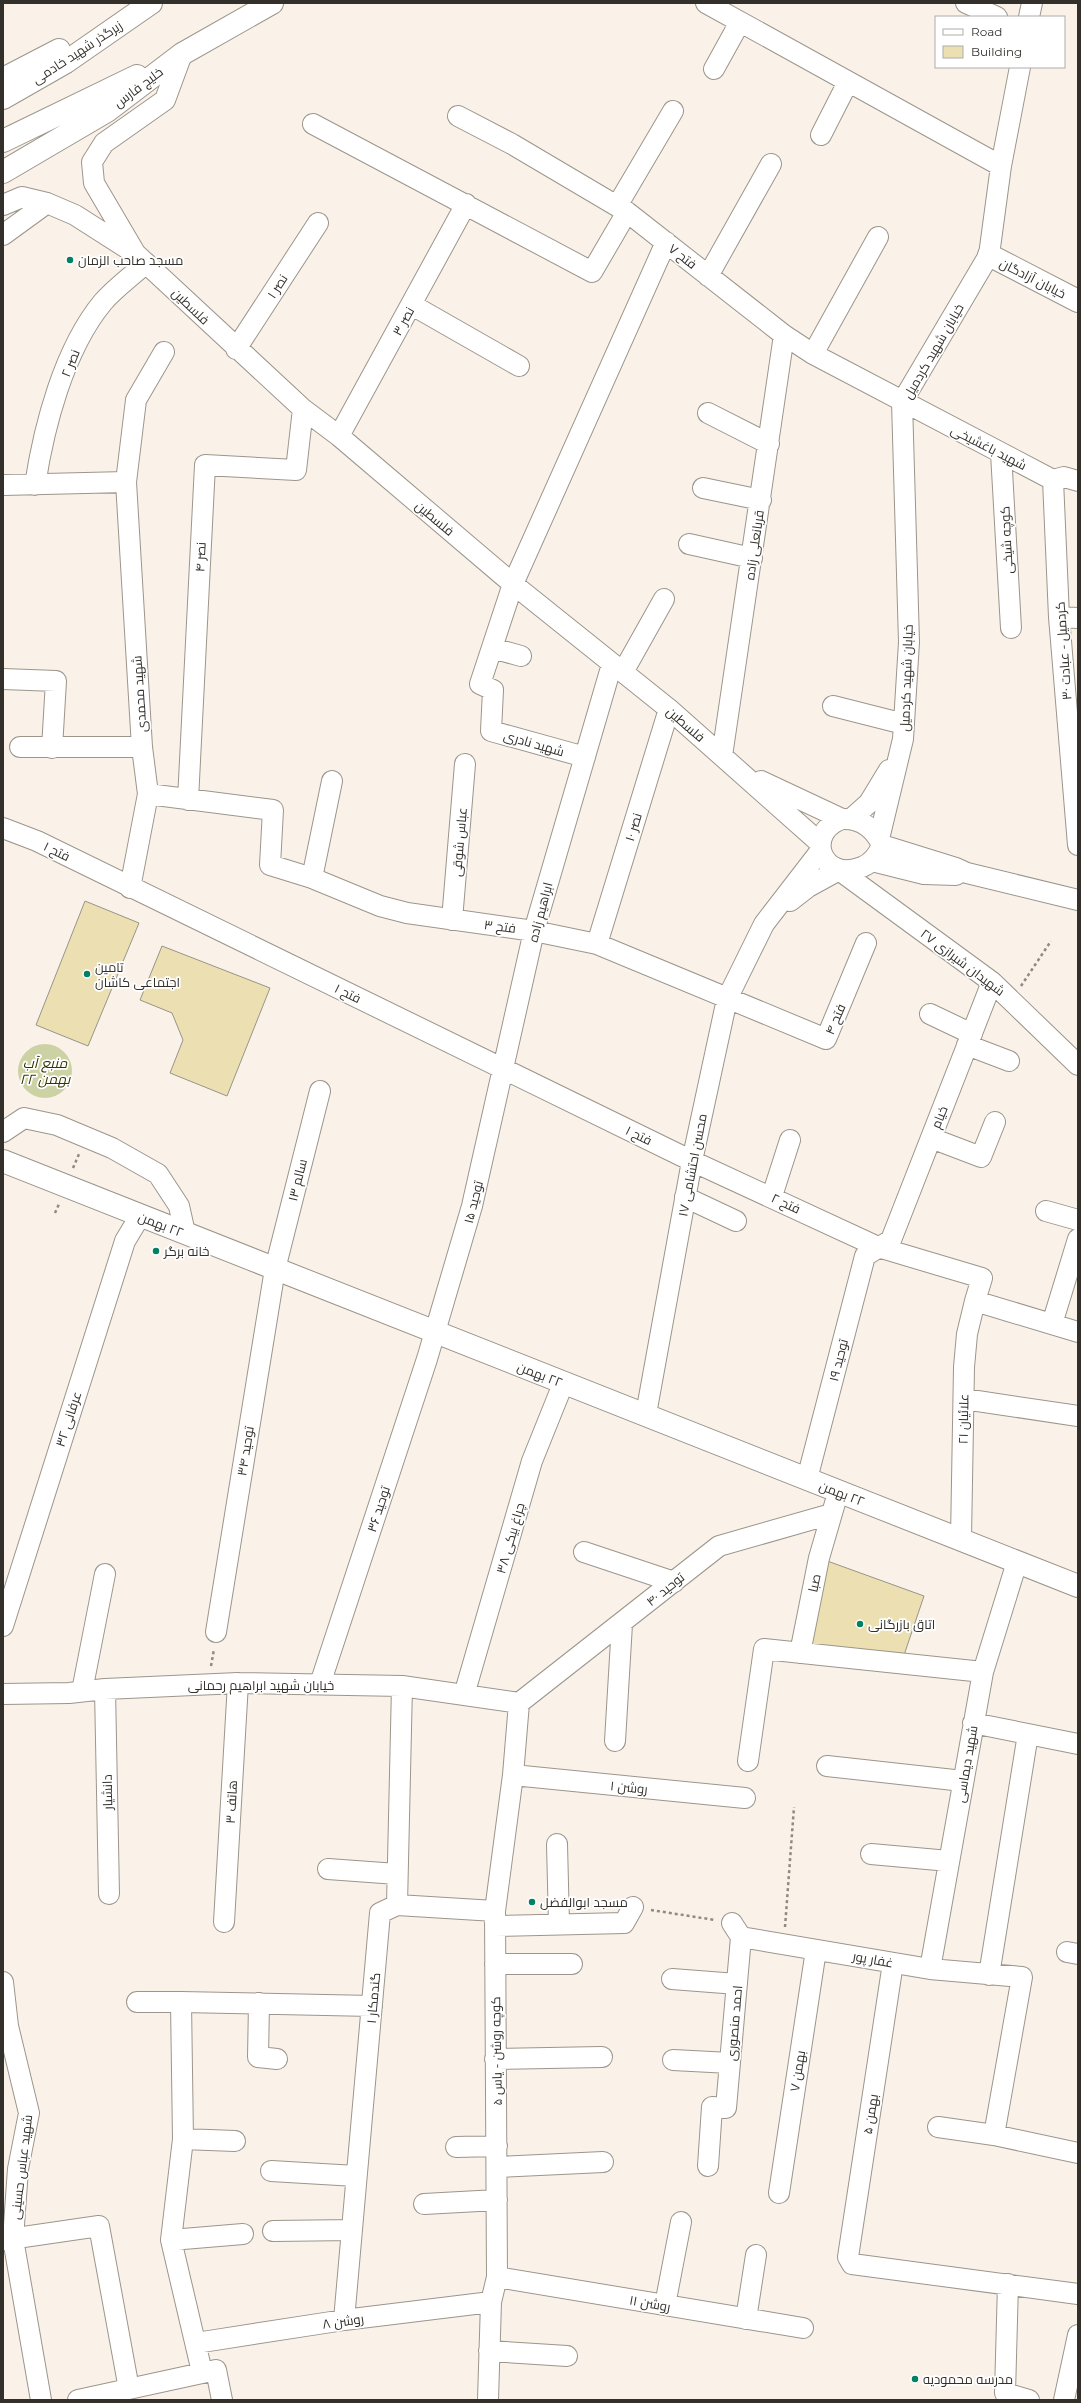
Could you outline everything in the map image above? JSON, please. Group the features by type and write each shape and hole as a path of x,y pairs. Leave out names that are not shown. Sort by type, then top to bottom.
{"main road":[{"path":"3,79 150,3"},
{"name":"زیرگذر شهید خادمی","path":"3,98 66,62 150,3"},
{"name":"خلیج فارس","path":"3,172 107,111 182,54 272,3"},
{"path":"3,141 182,54"},
{"name":"خیابان آزادگان","path":"988,255 1078,301"},
{"name":"٢٢ بهمن","path":"3,1161 140,1216 185,1232 563,1384 646,1414 838,1492 1078,1586"}],"street":[{"path":"706,3 1001,166"},
{"path":"966,3 994,16"},
{"path":"1029,16 1032,3"},
{"path":"714,69 740,22"},
{"name":"فلسطین","path":"141,259 94,183 92,162 104,143 165,100 182,54"},
{"name":"خیابان شهید کردمیل","path":"904,732 909,642 902,402 988,255 1001,166 1020,68"},
{"path":"821,134 848,82"},
{"path":"313,124 592,272 622,209 673,111"},
{"name":"فتح ۷","path":"458,116 512,144 622,209 784,334 813,354 902,402"},
{"path":"708,276 771,164"},
{"name":"فلسطین","path":"3,206 22,198 47,203 75,215 141,259 236,349 303,409 339,436 513,584 669,709 743,773"},
{"path":"3,235 47,203"},
{"name":"نصر ۳","path":"339,436 466,204"},
{"name":"نصر ۱","path":"236,349 318,223"},
{"path":"813,354 878,237"},
{"path":"521,656 492,648 513,584 666,242"},
{"name":"نصر ۲","path":"35,484 39,460 52,410 78,343 103,302 141,259"},
{"path":"412,305 519,366"},
{"name":"قربانعلی زاده","path":"722,756 761,500 784,334"},
{"name":"شهید محمدی","path":"130,888 148,794 142,747 126,491 136,400 164,352"},
{"name":"شهید باغشیخی","path":"902,402 1053,480 1064,477 1078,481"},
{"name":"نصر ۴","path":"188,800 205,465 296,470 303,409"},
{"path":"708,413 768,444"},
{"name":"کوچه شیخی","path":"1001,453 1011,628"},
{"name":"کردمیل - عبادت ۳۰","path":"1053,480 1069,618 1078,845"},
{"path":"3,485 35,484 126,491"},
{"path":"703,488 761,500"},
{"path":"689,544 752,558"},
{"name":"ابراهیم زاده","path":"504,1068 534,931 585,757 617,668 664,599"},
{"name":"شهید نادری","path":"492,648 480,684 493,690 491,731 585,757"},
{"path":"3,678 56,680 52,748"},
{"path":"833,706 904,732"},
{"name":"نصر ۱۰","path":"597,944 669,709"},
{"path":"821,847 827,828 846,819 869,803 883,783 904,732"},
{"path":"743,773 821,847 827,862 839,870 856,869 877,848 904,732"},
{"path":"20,747 142,747"},
{"name":"عباس شوقی","path":"452,920 465,764"},
{"path":"743,773 846,819 868,826 877,848 924,874 967,873 1078,900"},
{"path":"312,878 332,781"},
{"path":"148,794 188,800"},
{"name":"فتح ۳","path":"188,800 273,810 270,865 312,878 380,906 407,913 534,931 597,944 727,999"},
{"name":"فتح ۱","path":"3,828 37,841 130,888 504,1068 692,1161"},
{"name":"محسن احتشامی ۱۷","path":"646,1414 692,1161 727,999 764,924 821,847"},
{"name":"محسن احتشامی ۱۷","path":"764,924 808,887 839,870"},
{"name":"شهیدان شیرازی ۲۷","path":"839,870 992,982 1078,1065"},
{"name":"فتح ۴","path":"727,999 826,1039 866,944"},
{"name":"خیام","path":"878,1248 891,1240 992,982"},
{"path":"930,1014 970,1040 1009,1061"},
{"name":"توحید ۱۵","path":"436,1333 472,1206 504,1068"},
{"name":"سالم ۱۳","path":"275,1269 320,1091"},
{"path":"3,1132 24,1118 57,1125 112,1148 158,1174 179,1206 185,1232"},
{"path":"930,1138 981,1157 995,1122"},
{"path":"772,1196 790,1140"},
{"name":"فتح ۲","path":"692,1161 772,1196 878,1248 982,1278 975,1301"},
{"path":"685,1198 736,1221"},
{"path":"1046,1211 1078,1220"},
{"name":"عرفانی ۳۲","path":"3,1626 125,1240 140,1216"},
{"path":"1052,1324 1078,1239"},
{"name":"توحید ۱۹","path":"807,1479 865,1256 878,1248"},
{"name":"توحید ۳۴","path":"216,1632 275,1269"},
{"path":"975,1301 1078,1332"},
{"name":"علائیان ۲۱","path":"961,1539 967,1334 975,1301"},
{"name":"توحید ۳۶","path":"320,1684 436,1333"},
{"name":"چراغ بیکی ۳۸","path":"464,1695 532,1461 563,1384"},
{"path":"964,1399 1078,1416"},
{"name":"صبا","path":"800,1653 819,1558 838,1492"},
{"name":"توحید ۴۰","path":"519,1703 622,1624 719,1546 831,1514"},
{"path":"584,1552 674,1582"},
{"name":"شهید دیماسی","path":"930,1969 983,1672 1017,1562"},
{"path":"82,1691 105,1574"},
{"path":"615,1741 622,1624"},
{"path":"748,1761 764,1649 983,1672"},
{"name":"خیابان شهید ابراهیم رحمانی","path":"3,1694 238,1683 320,1684 402,1686 519,1703"},
{"name":"هاتف ۳","path":"224,1922 238,1683"},
{"path":"402,1686 397,1905 495,1918 559,1924 628,1915"},
{"name":"دانشیار","path":"106,1689 109,1894"},
{"name":"کوچه روشن - یاس ۵","path":"488,2400 491,2302 498,2277 495,1918 513,1775 519,1703"},
{"path":"973,1723 1078,1744"},
{"path":"989,1975 1028,1734"},
{"path":"827,1766 963,1781"},
{"name":"روشن ۱","path":"513,1775 745,1798"},
{"path":"557,1844 559,1924"},
{"path":"870,1854 949,1861"},
{"path":"328,1868 397,1874"},
{"name":"گندمکار ۱","path":"344,2320 380,1913 397,1905"},
{"name":"غفار پور","path":"737,1930 816,1950 893,1963 930,1969 1022,1977 994,2135"},
{"name":"احمد منصوری","path":"708,2166 712,2107 726,2108 737,1984 737,1930"},
{"name":"بهمن ۷","path":"779,2193 816,1950"},
{"name":"بهمن ۵","path":"893,1963 848,2257 852,2264 1008,2284"},
{"path":"495,1964 572,1964"},
{"path":"672,1979 737,1984"},
{"name":"شهید عباس حسینی","path":"3,1982 8,2026 28,2113 8,2240 41,2400"},
{"path":"136,2002 372,2006"},
{"path":"181,2002 183,2139 171,2240 196,2343 222,2400"},
{"path":"259,2004 258,2057 277,2059"},
{"path":"495,2059 602,2057"},
{"path":"673,2060 730,2063"},
{"path":"938,2127 994,2135 1078,2154"},
{"path":"183,2139 235,2141"},
{"path":"456,2147 497,2146"},
{"path":"497,2168 603,2162"},
{"path":"271,2171 356,2176"},
{"path":"424,2204 497,2200"},
{"path":"665,2305 681,2222"},
{"path":"8,2240 99,2226 128,2389"},
{"path":"273,2231 352,2230"},
{"path":"171,2240 243,2234"},
{"path":"746,2318 756,2255"},
{"name":"روشن ۱۱","path":"498,2277 803,2328"},
{"path":"1029,2400 1005,2393 1008,2284 1078,2294"},
{"name":"روشن ۸","path":"196,2343 344,2320 491,2302"},
{"path":"1064,2400 1078,2335"},
{"path":"489,2351 567,2356"},
{"path":"83,2399 209,2371"}],"path":[{"path":"1012,1000 1051,941"},
{"path":"209,1684 216,1632"},
{"path":"784,1943 794,1807"},
{"path":"628,1915 737,1930"}],"water":[{"name":"منبع آب ۲۲ بهمن","path":"45,1044 55,1046 64,1052 70,1061 72,1071 70,1081 64,1090 55,1096 45,1098 35,1096 26,1090 20,1081 18,1071 20,1061 26,1052 35,1046"}],"building":[{"name":"تامین اجتماعی کاشان","path":"85,901 139,923 88,1046 36,1025"},
{"path":"162,946 270,988 227,1096 170,1073 183,1040 172,1013 140,1000"},
{"name":"اتاق بازرگانی","path":"819,1558 924,1596 901,1664 800,1653"}],"place":[{"name":"مسجد صاحب الزمان","path":"70,260"},
{"name":"تامین اجتماعی کاشان","path":"87,974"},
{"name":"خانه برگر","path":"156,1251"},
{"name":"اتاق بازرگانی","path":"860,1624"},
{"name":"مسجد ابوالفضل","path":"532,1902"},
{"name":"مدرسه محمودیه","path":"915,2379"}]}
